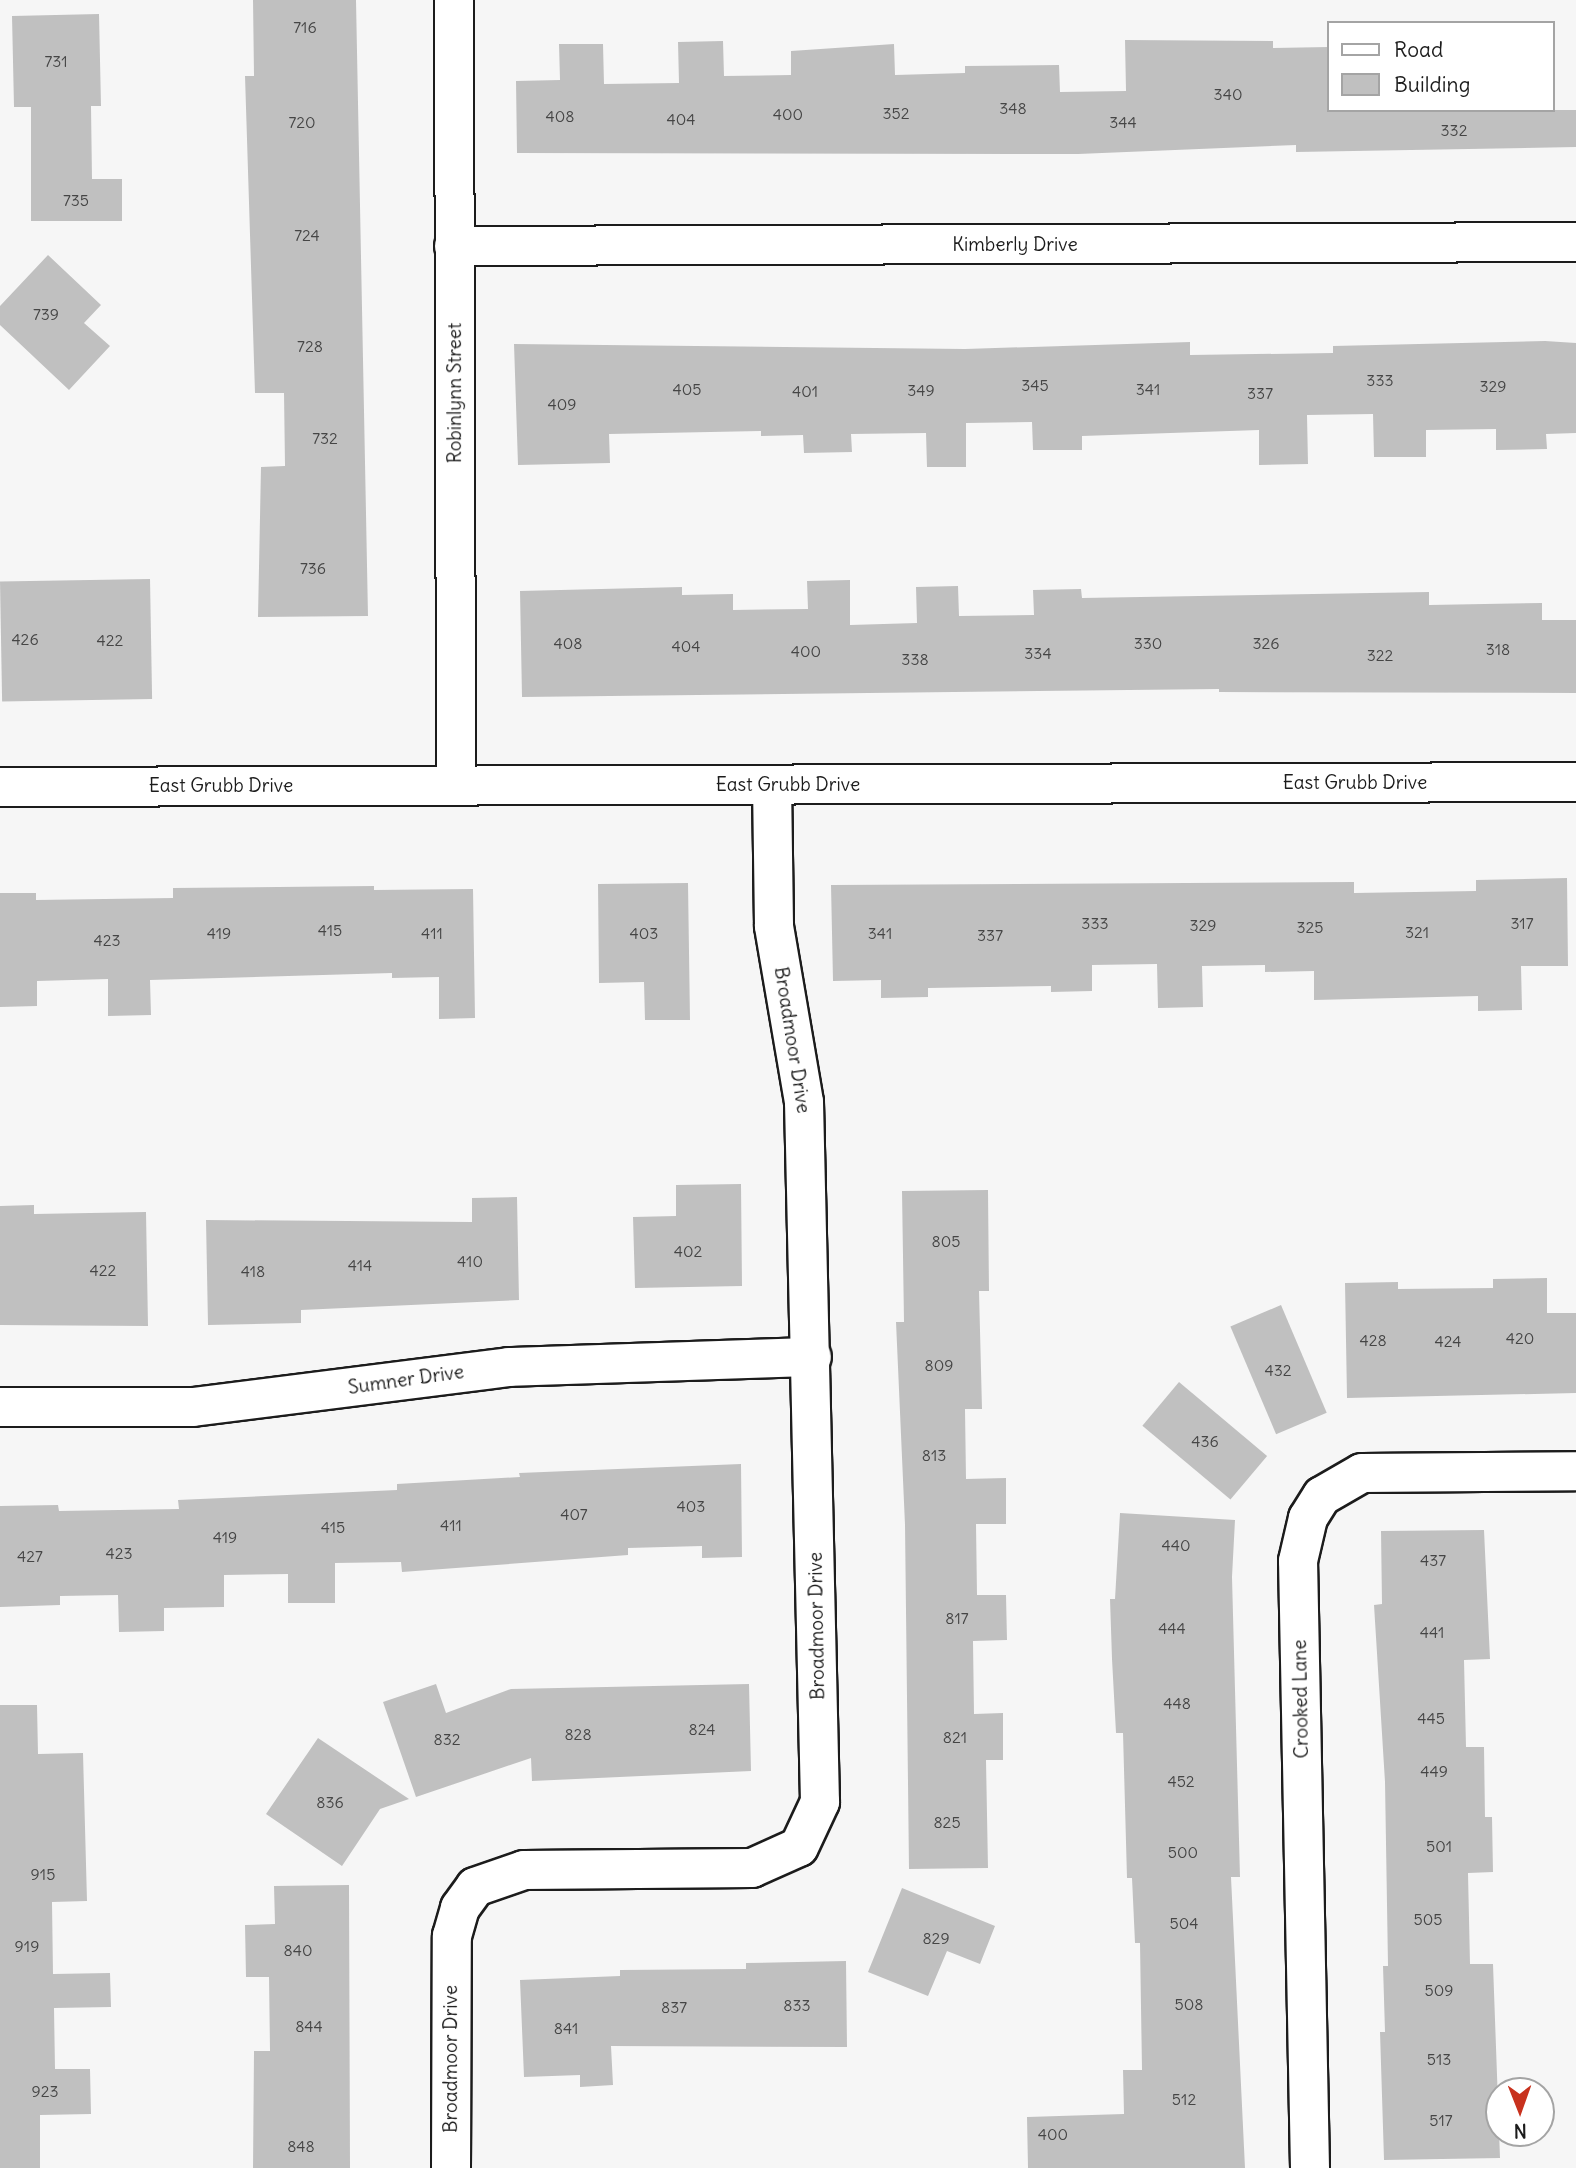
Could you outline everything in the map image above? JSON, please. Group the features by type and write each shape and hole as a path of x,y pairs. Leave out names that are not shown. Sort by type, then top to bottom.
{"street":[{"name":"Robinlynn Street","path":"454,0 456,786"},
{"name":"Kimberly Drive","path":"454,246 1576,242"},
{"name":"East Grubb Drive","path":"0,787 1576,782"},
{"name":"Broadmoor Drive","path":"451,2168 452,1936 460,1908 475,1887 524,1870 752,1868 799,1847 820,1802 812,1357 804,1102 774,926 772,785"},
{"name":"Sumner Drive","path":"0,1408 193,1407 509,1367 812,1357"},
{"name":"Crooked Lane","path":"1310,2168 1298,1561 1308,1518 1322,1496 1362,1474 1576,1471"}],"building":[{"path":"253,0 356,0 368,616 258,617 261,467 285,466 284,393 255,393 245,76 254,76"},
{"path":"99,14 101,106 91,106 92,179 122,179 122,221 31,221 31,107 14,107 12,16"},
{"path":"1125,40 1273,41 1273,48 1328,47 1328,112 1576,110 1576,147 1296,152 1296,145 1078,154 517,153 516,81 560,80 559,44 603,44 604,84 679,83 678,42 723,41 724,76 791,75 791,51 894,44 895,75 965,73 965,66 1059,65 1060,92 1126,91"},
{"path":"48,255 101,305 84,323 110,346 69,390 0,325 0,306"},
{"path":"1545,341 1576,343 1576,433 1546,434 1547,449 1496,450 1496,429 1426,430 1426,457 1374,457 1373,414 1307,415 1308,464 1259,465 1259,430 1082,436 1082,450 1033,450 1032,422 966,423 966,467 927,467 926,433 851,434 852,452 804,453 803,435 761,436 761,431 609,434 610,463 518,465 514,344 965,349 1190,342 1190,355 1333,353 1333,346"},
{"path":"150,579 152,699 2,702 0,582"},
{"path":"850,580 850,625 917,623 916,587 958,586 959,616 1034,615 1033,590 1081,589 1082,598 1429,592 1429,605 1542,603 1542,620 1576,620 1576,693 1219,692 1219,689 522,697 520,591 682,587 682,595 733,594 733,610 808,609 807,581"},
{"path":"1567,878 1568,966 1521,966 1522,1010 1478,1011 1478,996 1314,1000 1314,971 1265,972 1265,965 1202,966 1203,1007 1158,1008 1157,964 1092,965 1092,991 1051,992 1051,986 928,988 928,997 881,998 881,980 833,981 831,885 1354,882 1354,893 1476,891 1476,880"},
{"path":"688,883 690,1020 645,1020 644,982 599,983 598,884"},
{"path":"374,886 374,890 473,889 475,1018 439,1019 439,977 392,978 392,973 150,980 151,1015 108,1016 108,979 37,981 37,1006 0,1007 0,893 36,893 36,900 173,898 173,888"},
{"path":"741,1184 742,1286 635,1288 633,1217 676,1216 676,1185"},
{"path":"988,1190 989,1291 979,1291 982,1409 965,1409 966,1479 1006,1478 1006,1524 976,1524 977,1595 1006,1595 1007,1640 973,1641 974,1714 1003,1713 1003,1760 986,1760 988,1868 909,1869 905,1525 896,1322 904,1322 902,1191"},
{"path":"517,1197 519,1300 301,1310 301,1323 208,1325 206,1220 472,1222 472,1198"},
{"path":"34,1205 34,1214 146,1212 148,1326 0,1325 0,1206"},
{"path":"1547,1278 1547,1313 1576,1313 1576,1393 1347,1398 1345,1283 1398,1282 1398,1289 1493,1288 1493,1279"},
{"path":"1281,1305 1327,1413 1276,1434 1230,1326"},
{"path":"1179,1382 1267,1456 1230,1500 1142,1426"},
{"path":"741,1464 742,1557 702,1558 702,1546 628,1548 628,1555 402,1572 401,1562 335,1563 335,1603 288,1603 288,1574 224,1575 224,1607 164,1608 164,1631 119,1632 118,1595 60,1596 60,1605 0,1607 0,1506 58,1505 59,1511 179,1509 178,1500 397,1490 397,1484 520,1477 519,1473"},
{"path":"1120,1513 1235,1520 1232,1577 1240,1877 1231,1877 1245,2168 1028,2168 1027,2117 1124,2114 1123,2070 1142,2070 1140,1943 1135,1943 1132,1878 1127,1878 1123,1733 1116,1733 1112,1659 1110,1599 1115,1599"},
{"path":"1484,1530 1490,1659 1464,1660 1466,1747 1484,1747 1485,1817 1492,1817 1493,1872 1468,1873 1470,1964 1493,1964 1497,2077 1485,2077 1485,2147 1500,2147 1500,2158 1384,2160 1380,2032 1385,2032 1383,1966 1388,1966 1385,1782 1374,1605 1382,1604 1381,1531"},
{"path":"436,1684 446,1713 511,1689 749,1684 751,1771 532,1781 531,1758 416,1797 383,1702"},
{"path":"0,1705 37,1705 38,1754 83,1753 87,1901 52,1902 53,1974 110,1973 111,2007 54,2008 55,2069 90,2069 91,2114 40,2115 40,2168 0,2168"},
{"path":"318,1738 409,1799 380,1809 342,1866 266,1814"},
{"path":"349,1885 350,2168 253,2168 254,2051 270,2051 269,1977 246,1977 245,1925 275,1924 274,1886"},
{"path":"902,1888 995,1926 980,1964 947,1951 928,1996 868,1972"},
{"path":"846,1961 847,2047 611,2046 613,2085 580,2087 580,2075 524,2077 520,1980 620,1976 620,1970 746,1969 746,1963"}]}
